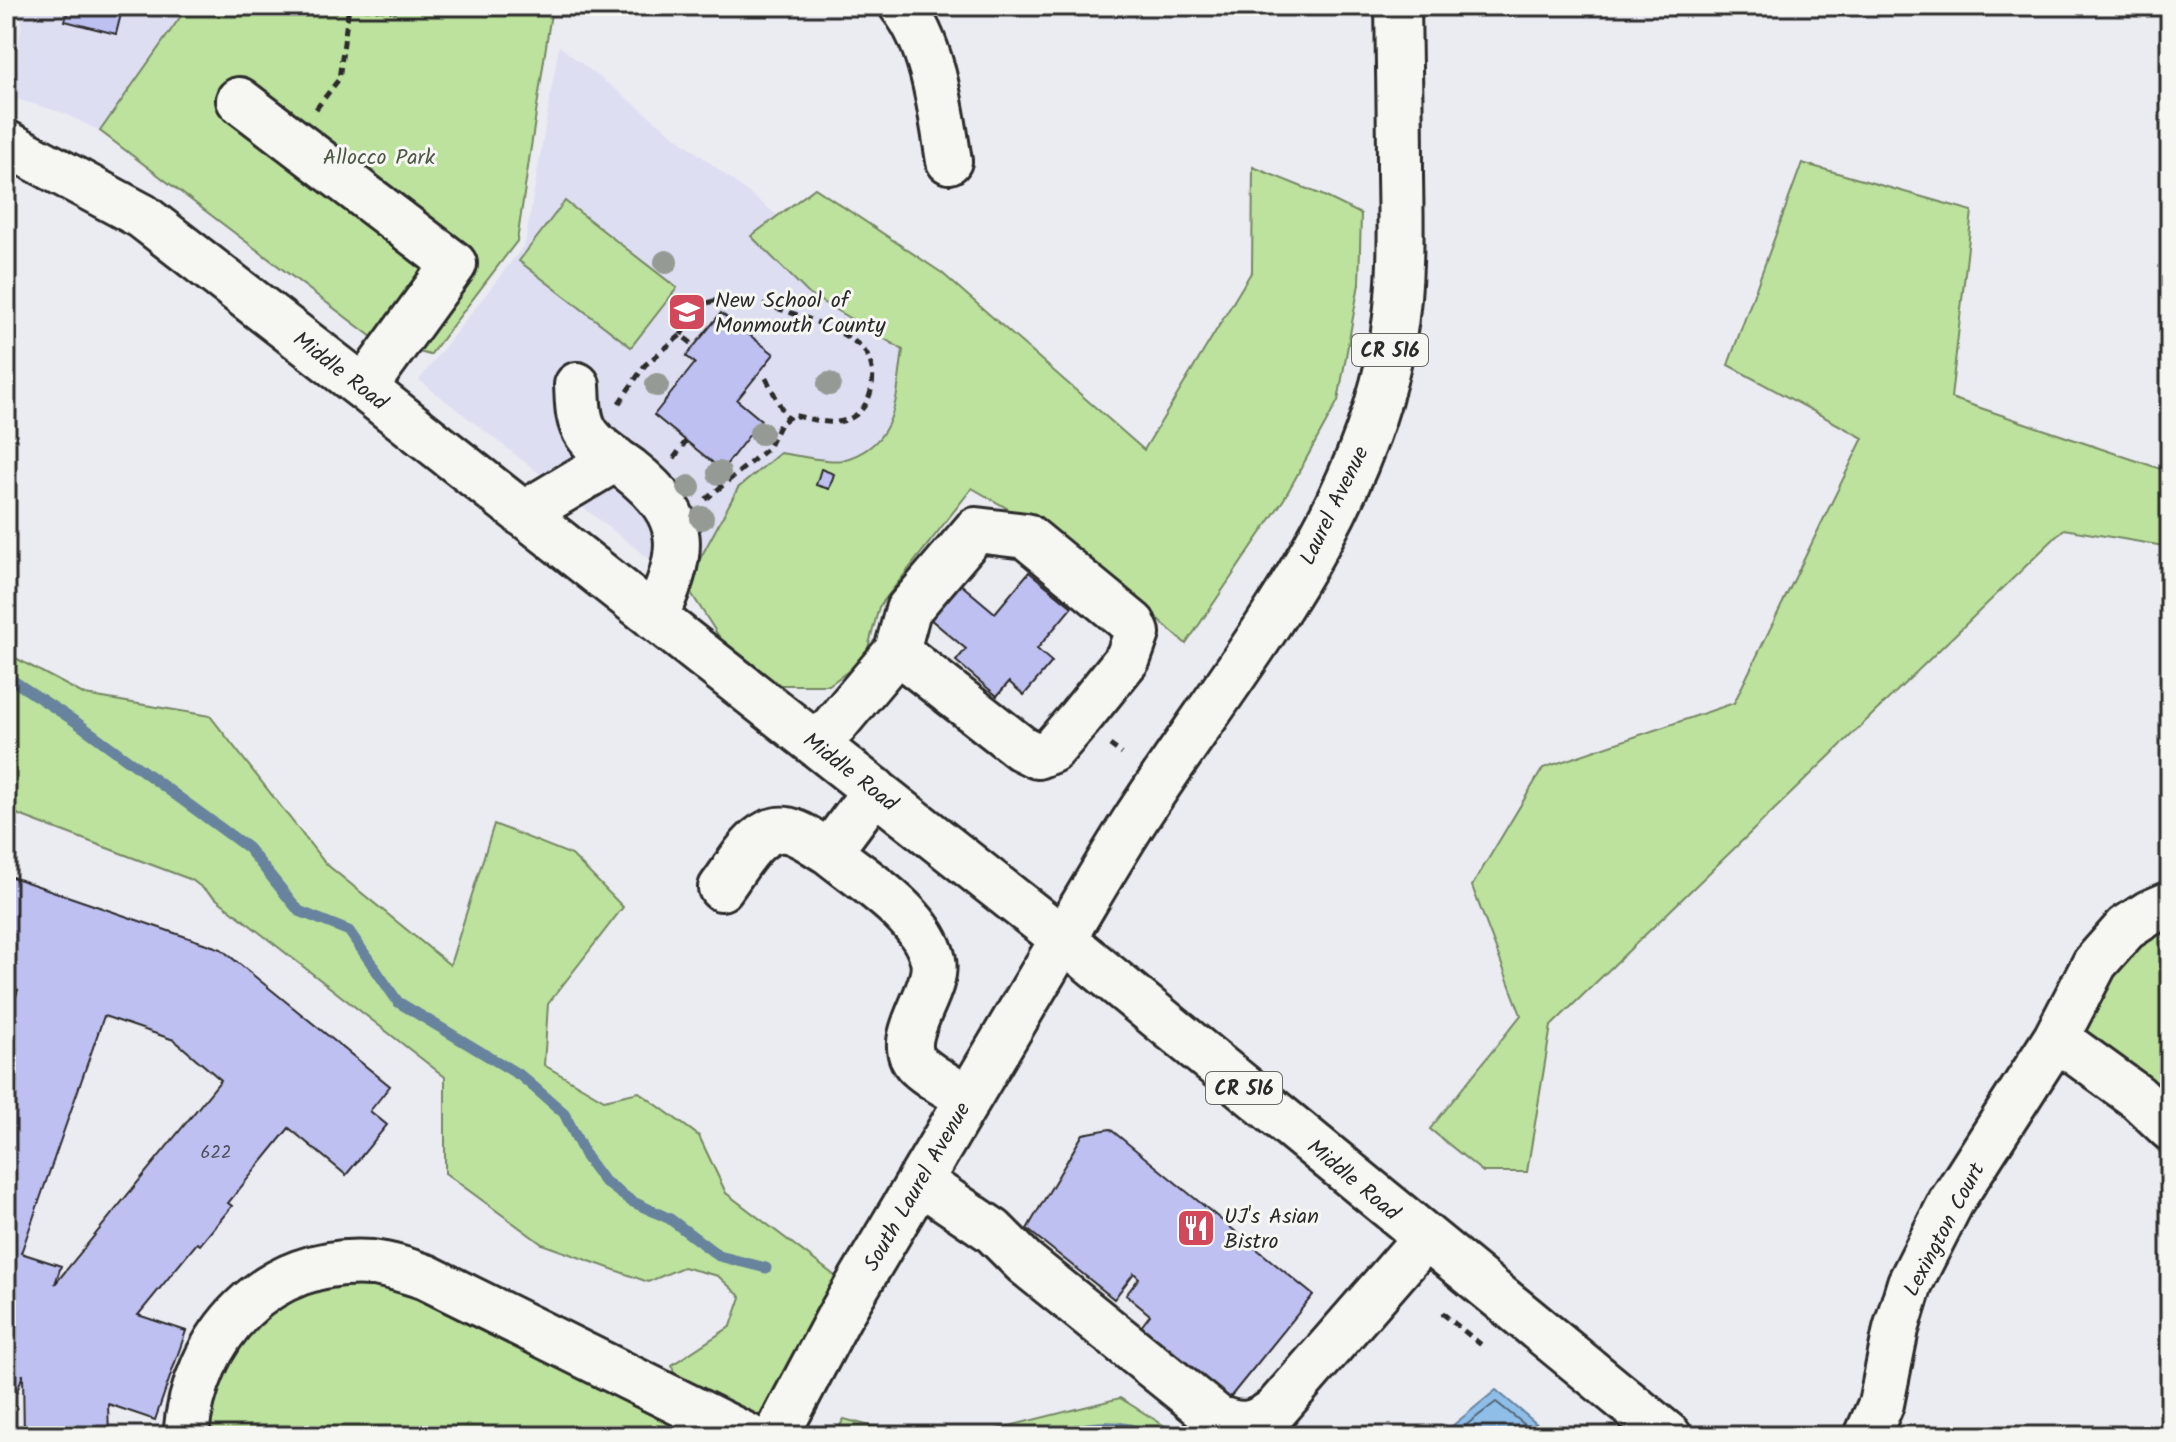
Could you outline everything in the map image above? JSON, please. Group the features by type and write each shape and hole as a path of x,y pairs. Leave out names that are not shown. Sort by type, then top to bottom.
{"street":[{"path":"902,6 914,20 922,40 939,103 949,161"},
{"name":"Laurel Avenue","path":"1063,939 1136,820 1249,655 1317,545 1349,481 1376,411 1393,339 1401,265 1398,6"},
{"path":"239,100 454,264 364,388"},
{"name":"Middle Road","path":"6,143 142,216 364,388 1063,939 1669,1436"},
{"path":"577,385 579,418 586,433 651,487 674,527 677,561 655,618"},
{"path":"523,514 604,449"},
{"path":"818,745 897,651 908,610 976,530 1026,536 1133,624 1137,633 1128,658 1059,743 1047,754 1037,756 1021,748 897,651"},
{"path":"829,852 875,790"},
{"path":"721,888 761,836 771,830 785,829 829,852 911,919 922,933 933,962 934,975 911,1034 911,1057 919,1067 967,1098"},
{"name":"Lexington Court","path":"1867,1436 1881,1404 1896,1329 1910,1283 1951,1202 2056,1038 2095,963 2126,928 2170,904"},
{"name":"South Laurel Avenue","path":"776,1436 839,1317 1063,939"},
{"path":"2056,1038 2125,1087 2170,1128"},
{"path":"919,1181 993,1231 1025,1263 1216,1417 1234,1425 1251,1424 1276,1409 1425,1238"},
{"path":"186,1436 195,1386 208,1354 226,1326 271,1286 322,1265 348,1263 375,1263 426,1277 747,1436"}],"path":[{"path":"319,106 339,79 349,6 397,11"},
{"path":"604,449 645,365 681,335 694,313 710,302 728,299 753,302 822,323 862,348 870,360 874,376 873,387 859,412 848,420 834,422 792,415 786,417 768,448 674,527"},
{"path":"681,335 695,346"},
{"path":"766,378 786,417"},
{"path":"1442,1313 1485,1348"}],"shaded area":[{"path":"23,6 188,6 100,131 63,113 13,98"},
{"name":"New School of Monmouth County","path":"559,46 1011,396 797,673 419,380 525,244"}],"green space":[{"name":"Allocco Park","path":"188,6 552,6 517,241 430,355 376,340 100,131"},
{"path":"1802,163 1972,211 1951,398 2170,472 2170,547 2064,529 1551,1026 1527,1172 1483,1172 1430,1129 1521,1015 1472,886 1543,768 1734,703 1863,438 1728,365"},
{"path":"1253,167 1361,214 1359,284 1338,401 1284,499 1186,644 1082,552 972,488 879,607 865,659 829,685 776,685 727,649 686,585 738,488 780,453 836,461 860,453 874,444 891,417 903,350 809,294 751,236 815,188 942,273 1144,450 1252,271"},
{"path":"565,201 677,288 631,347 519,261"},
{"path":"6,653 85,695 210,716 325,863 450,965 494,824 572,855 623,907 548,1004 544,1065 604,1100 639,1092 699,1136 726,1193 843,1282 788,1436 207,1436 209,1408 226,1365 250,1328 294,1296 337,1278 377,1282 432,1301 687,1427 672,1365 731,1326 741,1297 718,1276 683,1267 648,1282 542,1244 445,1173 445,1077 192,880 6,810"},
{"path":"2170,922 2170,1163 2069,1055 2094,960"},
{"path":"1120,1398 1181,1436 933,1436 985,1432"},
{"path":"844,1419 870,1426 931,1436 834,1436"}],"water":[{"path":"1496,1390 1551,1436 1440,1436"}],"building":[{"path":"69,6 123,6 116,34 65,21"},
{"path":"721,313 774,354 737,400 761,420 722,470 654,415 695,363 686,356"},
{"path":"821,469 834,474 829,489 816,485"},
{"path":"1029,572 1072,607 1037,649 1052,662 1024,695 1009,682 997,696 956,661 966,649 923,613 952,577 995,613"},
{"path":"6,875 221,949 390,1086 370,1111 387,1125 346,1175 289,1128 228,1203 232,1206 138,1315 186,1331 155,1420 108,1404 109,1436 24,1436 23,1374 17,1392 6,1388 6,1025 18,990 6,986","holes":["104,1016 174,1040 221,1080 55,1284 61,1266 21,1253"]},
{"path":"1110,1129 1313,1295 1227,1401 1138,1331 1150,1315 1126,1295 1139,1278 1134,1273 1114,1299 1027,1229 1083,1134"}],"waterway":[{"path":"6,676 76,722 248,848 299,911 349,931 398,1002 521,1076 564,1113 586,1157 603,1180 631,1201 670,1219 719,1256 766,1268"},
{"path":"1049,1436 1086,1428 1112,1427 1148,1436"}],"place":[{"name":"New School of Monmouth County","path":"687,312"},
{"name":"UJ's Asian Bistro","path":"1196,1228"}]}
